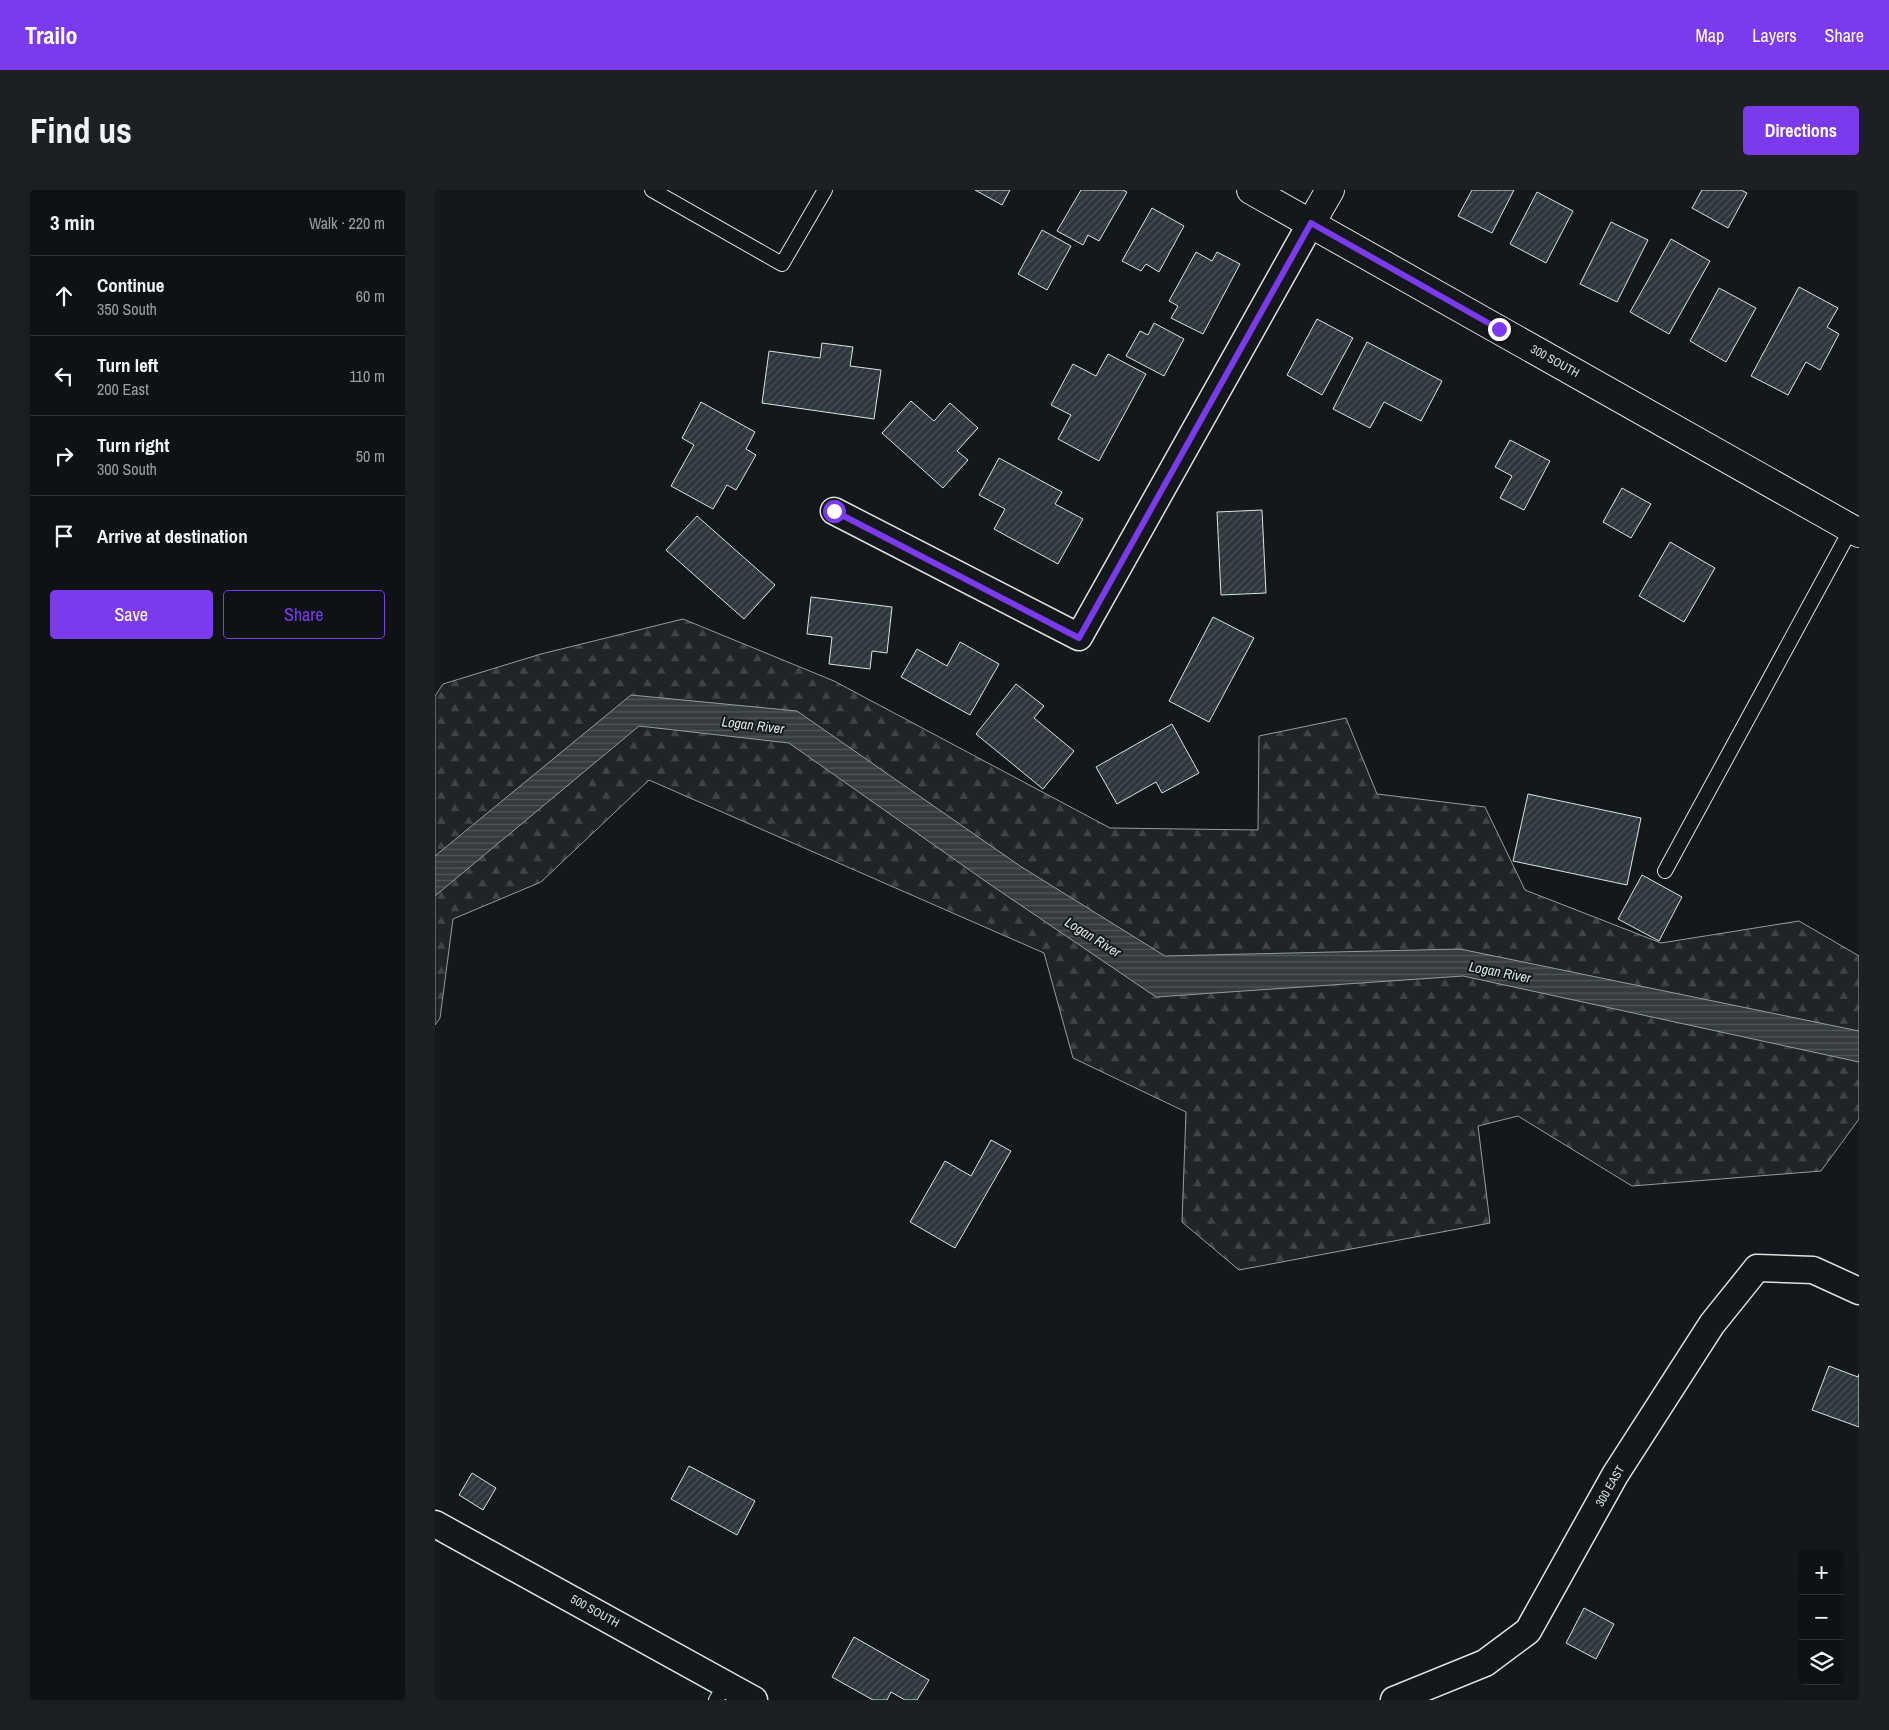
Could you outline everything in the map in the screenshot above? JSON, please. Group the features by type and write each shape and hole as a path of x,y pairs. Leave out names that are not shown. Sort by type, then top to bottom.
{"street":[{"name":"300 SOUTH","path":"1251,190 1855,531"},
{"path":"834,511 1079,638 1330,190"},
{"name":"300 EAST","path":"1394,1700 1485,1664 1528,1631 1615,1475 1712,1324 1757,1268 1813,1270 1859,1291"},
{"name":"500 SOUTH","path":"435,1524 721,1692 754,1700"}],"lane":[{"path":"652,190 783,264 825,190"},
{"path":"1665,871 1855,531"}],"green space":[{"path":"683,619 834,681 1110,828 1258,830 1259,736 1346,718 1377,794 1485,807 1525,890 1661,943 1799,921 1859,956 1859,1119 1821,1171 1632,1186 1518,1116 1478,1126 1490,1223 1239,1270 1182,1222 1186,1112 1073,1058 1044,953 649,780 541,882 453,919 440,1018 435,1025 435,696 443,684 541,654"}],"water":[{"name":"Logan River","path":"631,695 797,711 1020,866 1165,956 1460,949 1859,1031 1859,1062 1463,976 1156,997 988,883 789,743 639,726 435,896 435,856"}],"building":[{"path":"975,190 1010,190 1002,205"},
{"path":"1081,190 1123,190 1127,192 1099,241 1088,235 1083,245 1057,231"},
{"path":"1472,190 1514,190 1492,233 1458,216"},
{"path":"1702,190 1741,190 1747,193 1728,228 1692,208"},
{"path":"1537,192 1573,211 1546,263 1510,244"},
{"path":"1152,208 1184,226 1159,272 1146,264 1141,271 1122,261"},
{"path":"1611,222 1648,240 1617,302 1580,284"},
{"path":"1042,230 1071,246 1047,290 1018,274"},
{"path":"1671,239 1710,261 1669,334 1630,312"},
{"path":"1196,252 1212,261 1217,252 1240,264 1203,334 1171,318 1178,306 1169,301"},
{"path":"1799,287 1838,308 1827,327 1839,334 1820,370 1806,362 1788,395 1751,376"},
{"path":"1719,288 1756,308 1726,362 1690,341"},
{"path":"1317,319 1353,338 1322,395 1287,375"},
{"path":"1154,323 1184,339 1164,376 1126,356 1140,331 1148,335"},
{"path":"1367,342 1442,381 1421,421 1384,402 1370,428 1333,409"},
{"path":"822,343 853,347 850,366 881,370 874,419 762,403 769,351 820,358"},
{"path":"1108,354 1146,374 1099,461 1058,439 1071,415 1051,405 1073,364 1096,376"},
{"path":"911,401 934,421 950,403 978,428 957,451 968,460 943,488 882,433"},
{"path":"701,402 755,432 746,449 756,455 736,490 727,485 713,509 671,486 694,445 682,438"},
{"path":"1510,440 1550,461 1524,510 1500,498 1512,476 1495,467"},
{"path":"999,458 1062,492 1055,504 1083,519 1058,564 994,529 1005,509 979,495"},
{"path":"1622,488 1651,504 1631,538 1603,522"},
{"path":"1262,510 1266,593 1221,595 1217,512"},
{"path":"697,516 775,585 744,619 666,550"},
{"path":"1670,542 1715,568 1684,622 1639,596"},
{"path":"811,597 892,607 887,653 872,651 870,669 829,664 832,637 807,634"},
{"path":"1213,617 1254,638 1209,722 1169,701"},
{"path":"960,642 999,664 970,715 901,677 917,649 947,666"},
{"path":"1016,684 1044,706 1034,718 1074,751 1043,789 976,734"},
{"path":"1172,724 1199,773 1162,793 1156,782 1117,804 1096,767"},
{"path":"1528,794 1641,818 1627,885 1513,861"},
{"path":"1642,875 1682,897 1659,941 1618,919"},
{"path":"991,1140 1011,1151 955,1248 910,1222 945,1161 971,1176"},
{"path":"1829,1366 1858,1377 1859,1374 1859,1427 1812,1410"},
{"path":"689,1466 755,1501 737,1535 671,1499"},
{"path":"472,1473 496,1488 483,1510 459,1495"},
{"path":"1584,1608 1614,1624 1596,1659 1566,1643"},
{"path":"854,1637 929,1680 917,1700 905,1700 891,1692 887,1700 873,1700 832,1677"}],"route":[{"path":"834,511 1079,638 1311,223 1499,329"}]}
